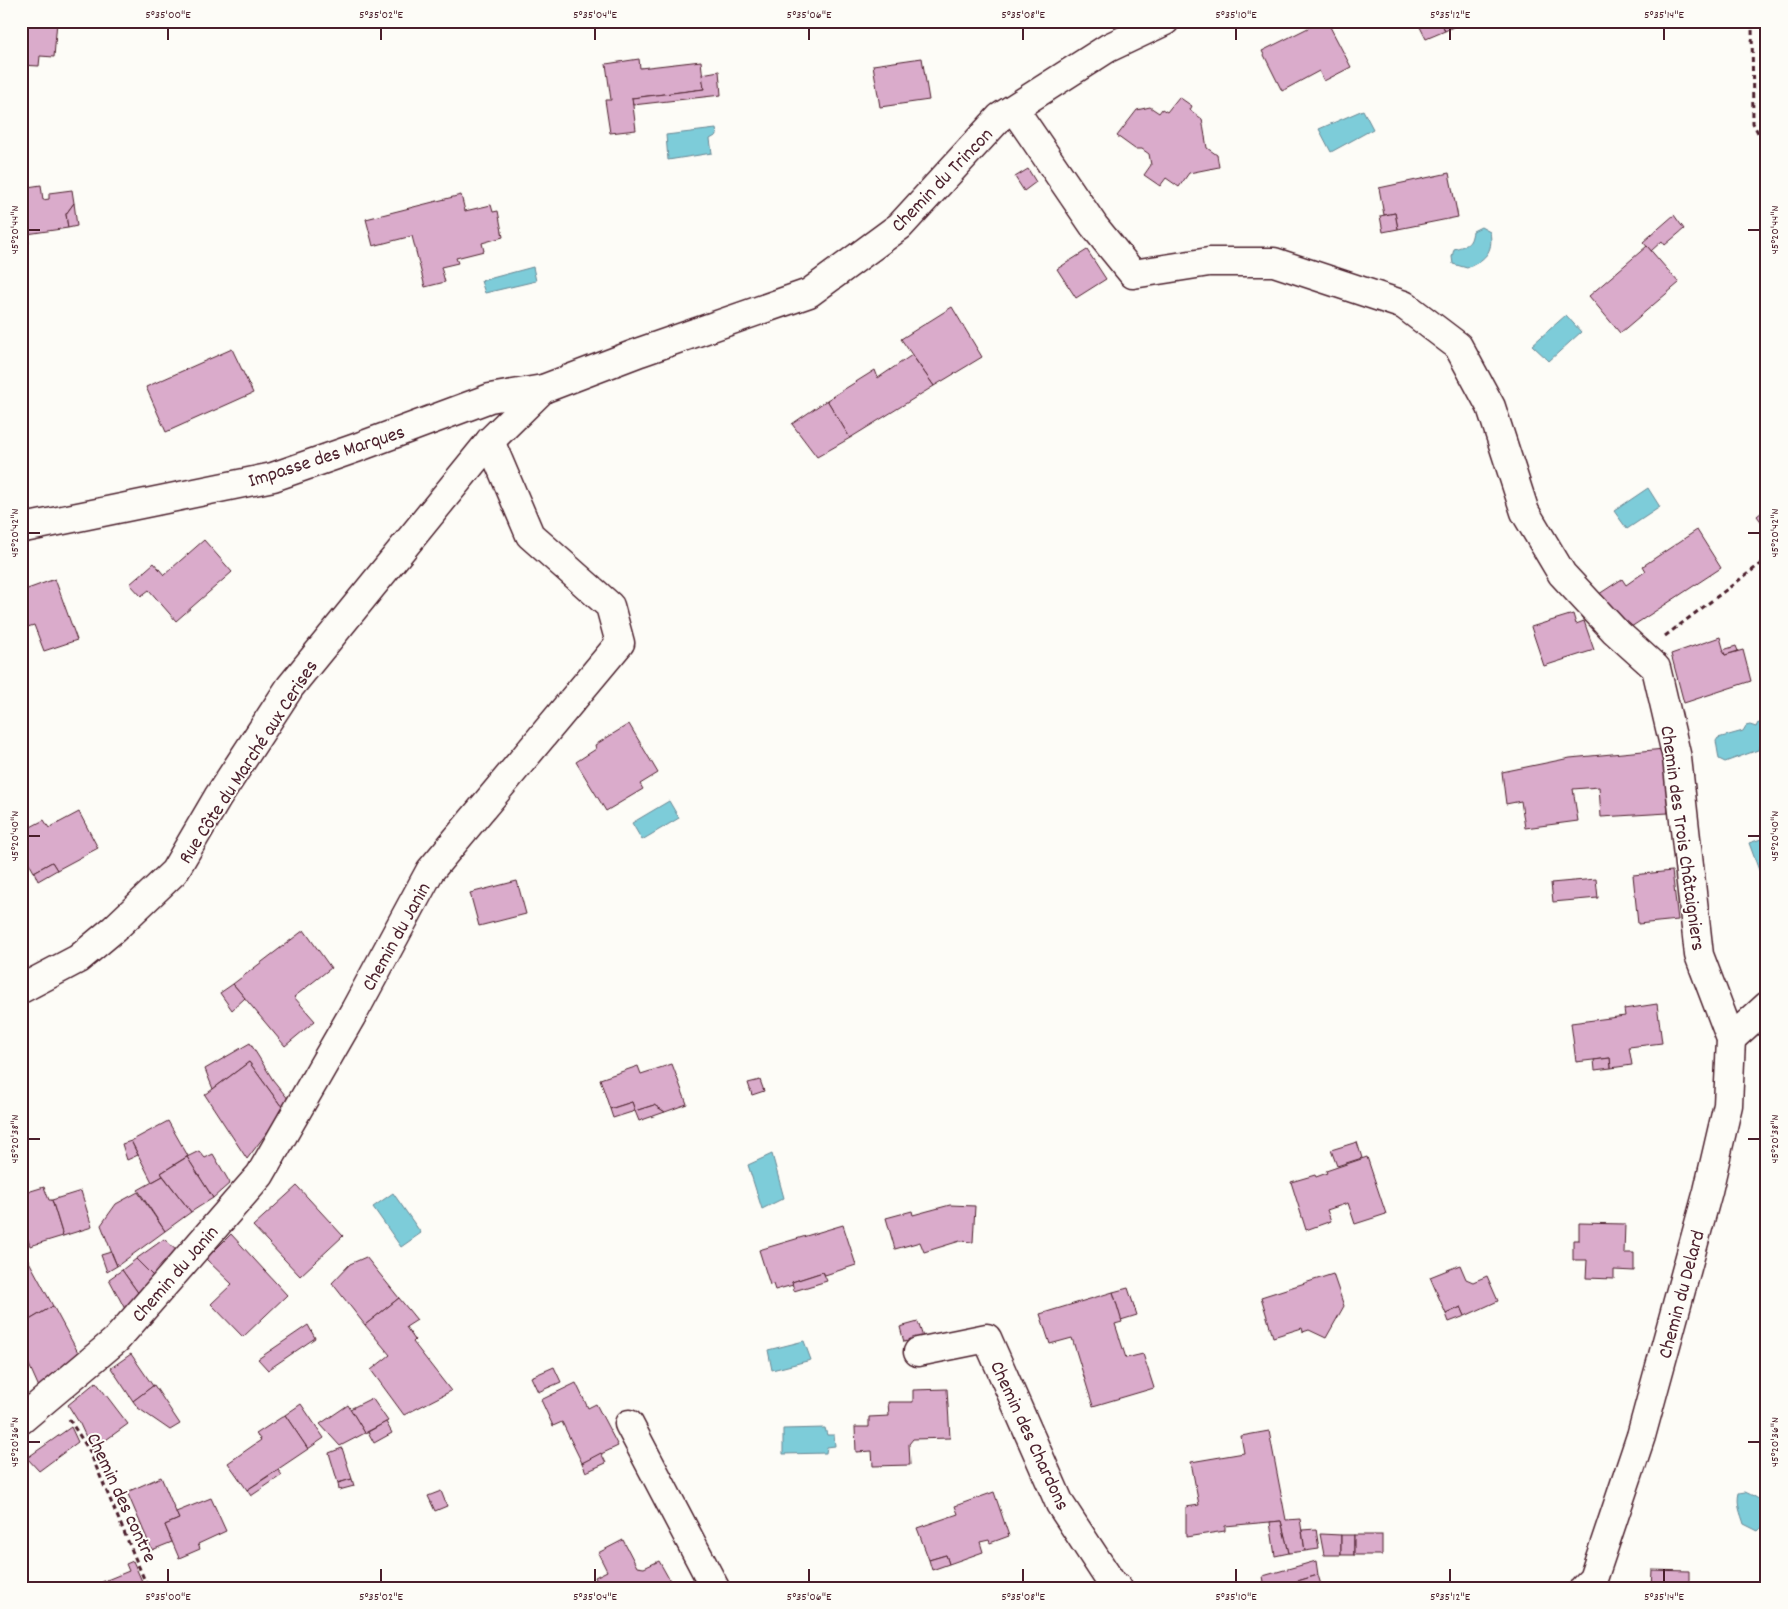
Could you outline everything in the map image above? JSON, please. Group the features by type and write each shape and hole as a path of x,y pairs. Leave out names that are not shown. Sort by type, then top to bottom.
{"street":[{"name":"Chemin du Trincon","path":"543,389 640,352 809,293 900,226 1000,117 1108,48 1165,21"},
{"name":"Chemin des Trois Châtaigniers","path":"1014,108 1094,226 1133,274 1209,262 1274,262 1404,305 1458,346 1491,407 1525,512 1562,574 1614,630 1656,668 1677,758 1699,955 1731,1039"},
{"name":"Rue Côte du Marché aux Cerises","path":"21,989 78,959 114,929 174,872 218,797 290,687 490,441 543,389"},
{"name":"Impasse des Marques","path":"21,522 24,528 272,477 490,398 543,389"},
{"name":"Chemin du Janin","path":"21,1420 116,1340 260,1175 355,1010 430,871 620,643 610,606 530,535 490,441"},
{"path":"1731,1039 1767,1006"},
{"name":"Chemin du Delard","path":"1584,1588 1593,1579 1641,1436 1708,1191 1728,1105 1731,1039"},
{"name":"Chemin des Chardons","path":"918,1352 987,1338 1060,1504 1113,1585 1118,1588"},
{"path":"629,1424 715,1588"}],"path":[{"path":"1752,21 1753,123 1767,150"},
{"path":"1641,654 1767,559"},
{"name":"Chemin des contre","path":"52,1394 89,1450 148,1588"}],"water":[{"path":"1363,110 1373,129 1331,152 1319,129"},
{"path":"716,129 717,135 710,139 712,153 668,160 666,135"},
{"path":"1481,227 1490,232 1491,239 1489,251 1483,259 1467,268 1453,264 1454,249 1468,244 1473,231"},
{"path":"533,267 536,281 485,293 481,281"},
{"path":"1566,315 1581,332 1549,361 1532,345"},
{"path":"1648,488 1660,507 1627,529 1614,511"},
{"path":"1758,723 1763,725 1761,731 1765,737 1758,750 1725,762 1719,759 1716,741 1718,738 1743,731 1746,726 1756,727"},
{"path":"669,801 679,818 642,840 632,823"},
{"path":"1767,837 1767,892 1749,843"},
{"path":"772,1154 784,1198 762,1209 748,1165"},
{"path":"393,1193 421,1233 401,1247 373,1207"},
{"path":"804,1341 811,1360 772,1370 768,1350"},
{"path":"825,1428 827,1435 834,1435 835,1446 827,1447 826,1453 783,1454 783,1429"},
{"path":"1745,1492 1759,1500 1766,1510 1767,1522 1758,1531 1744,1524 1739,1509 1739,1493"}],"building":[{"path":"21,21 57,21 54,57 40,56 39,66 21,65"},
{"path":"1322,21 1327,21 1351,67 1324,81 1319,71 1282,91 1262,51"},
{"path":"1417,21 1441,21 1445,31 1426,39"},
{"path":"1441,21 1465,21 1445,31"},
{"path":"922,58 929,100 880,107 873,65"},
{"path":"639,59 640,68 701,61 704,89 632,98 636,130 610,133 605,100 611,100 606,64"},
{"path":"719,71 721,95 633,105 632,98 704,89 702,74"},
{"path":"1179,97 1192,106 1190,110 1202,119 1207,148 1217,155 1219,167 1189,173 1179,187 1166,178 1160,186 1144,175 1151,165 1149,154 1142,149 1135,149 1117,136 1137,110 1150,107 1159,113 1162,109 1167,112"},
{"path":"1028,169 1036,182 1024,191 1015,177"},
{"path":"1449,173 1458,217 1398,229 1395,213 1384,215 1379,188"},
{"path":"41,185 43,200 49,199 49,193 72,190 74,203 66,214 68,228 27,234 29,243 21,244 21,188"},
{"path":"461,195 465,211 491,205 493,212 498,211 503,237 482,243 484,251 456,258 458,263 441,267 445,282 425,287 412,236 373,246 366,219"},
{"path":"74,203 77,226 68,228 66,214"},
{"path":"1395,213 1398,229 1383,232 1380,216"},
{"path":"1674,215 1684,229 1665,245 1662,241 1651,251 1643,242"},
{"path":"1647,246 1679,283 1620,333 1589,296"},
{"path":"1087,250 1106,279 1076,298 1057,269"},
{"path":"952,307 982,357 934,386 901,339"},
{"path":"232,349 253,393 166,432 146,387"},
{"path":"912,355 934,386 850,438 827,400 875,370 878,378"},
{"path":"827,400 850,438 817,457 792,424"},
{"path":"1767,508 1767,527 1766,528 1757,516"},
{"path":"1697,530 1721,568 1628,629 1596,596 1622,579 1626,585 1646,571 1643,566"},
{"path":"204,540 232,572 176,621 149,590 141,596 130,584 154,563 164,575"},
{"path":"55,579 77,640 44,651 34,625 21,629 21,590"},
{"path":"1573,614 1576,624 1584,621 1594,650 1544,666 1531,627"},
{"path":"1720,637 1725,655 1743,650 1751,681 1684,703 1671,654"},
{"path":"1736,646 1738,651 1725,655 1723,650"},
{"path":"629,724 658,773 640,784 643,789 606,811 576,762 596,749 595,745"},
{"path":"1664,749 1668,813 1601,817 1599,787 1573,789 1578,821 1525,828 1521,801 1506,804 1502,772 1570,758"},
{"path":"79,812 98,848 57,870 52,862 34,872 21,849 21,832 44,820 49,828"},
{"path":"52,862 57,870 38,881 34,872"},
{"path":"1672,871 1678,920 1638,924 1633,875"},
{"path":"1596,879 1598,898 1553,902 1551,883"},
{"path":"517,881 526,914 479,926 470,893"},
{"path":"304,930 331,968 294,997 315,1021 285,1046 233,984"},
{"path":"233,984 245,998 232,1010 220,993"},
{"path":"1657,1004 1662,1043 1629,1047 1632,1065 1611,1068 1610,1058 1576,1062 1571,1023 1625,1016 1624,1009"},
{"path":"250,1043 273,1080 289,1100 284,1110 249,1062 213,1089 205,1069"},
{"path":"1610,1058 1611,1068 1595,1070 1594,1060"},
{"path":"249,1062 284,1110 247,1159 205,1095"},
{"path":"672,1064 687,1104 665,1112 654,1105 635,1111 632,1102 610,1109 600,1079 638,1066 641,1074"},
{"path":"760,1080 764,1091 752,1095 748,1083"},
{"path":"632,1102 635,1111 613,1118 610,1109"},
{"path":"654,1105 665,1112 639,1121 635,1111"},
{"path":"168,1121 188,1156 161,1173 163,1176 152,1182 131,1141"},
{"path":"131,1141 138,1155 127,1160 122,1144"},
{"path":"1357,1142 1362,1158 1337,1166 1331,1150"},
{"path":"199,1151 205,1158 213,1154 230,1183 213,1198 187,1157"},
{"path":"187,1157 213,1198 191,1212 161,1173"},
{"path":"1367,1157 1386,1214 1355,1224 1348,1203 1327,1210 1331,1221 1306,1230 1291,1182 1315,1175 1316,1177 1327,1173 1326,1171"},
{"path":"163,1176 191,1212 165,1231 138,1190"},
{"path":"297,1186 343,1236 300,1276 253,1226"},
{"path":"44,1187 49,1200 52,1200 63,1236 30,1246 21,1219 21,1194"},
{"path":"81,1191 92,1227 63,1236 52,1200"},
{"path":"138,1192 165,1231 117,1266 101,1225 116,1204"},
{"path":"950,1205 975,1206 973,1242 960,1241 924,1252 920,1242 895,1249 886,1218 912,1211 913,1215"},
{"path":"1579,1223 1625,1224 1624,1253 1634,1253 1634,1271 1614,1270 1614,1279 1586,1278 1587,1260 1573,1260 1573,1240 1579,1240"},
{"path":"843,1225 856,1265 825,1275 823,1272 792,1282 793,1285 775,1290 773,1284 770,1285 759,1250"},
{"path":"231,1234 287,1295 243,1337 211,1304 232,1284 206,1259"},
{"path":"164,1239 179,1253 155,1278 136,1259"},
{"path":"21,1251 26,1256 53,1306 21,1325"},
{"path":"111,1252 117,1266 107,1272 101,1255"},
{"path":"366,1257 399,1298 365,1325 332,1283 350,1264"},
{"path":"136,1259 155,1278 139,1294 122,1270"},
{"path":"1460,1265 1466,1279 1473,1282 1487,1276 1498,1301 1465,1316 1461,1307 1446,1314 1430,1277"},
{"path":"122,1270 139,1294 125,1309 109,1279"},
{"path":"823,1272 827,1281 794,1291 792,1282"},
{"path":"1333,1274 1344,1306 1326,1338 1309,1330 1303,1332 1302,1328 1273,1337 1261,1297"},
{"path":"1128,1288 1137,1315 1121,1320 1113,1292"},
{"path":"1113,1292 1122,1322 1115,1324 1126,1358 1143,1354 1154,1388 1093,1406 1072,1338 1050,1344 1040,1314"},
{"path":"399,1298 417,1320 406,1327 415,1340 413,1342 451,1391 404,1415 371,1370 390,1355 365,1325"},
{"path":"53,1306 80,1356 42,1394 21,1347 21,1325"},
{"path":"1461,1307 1465,1316 1449,1322 1446,1314"},
{"path":"918,1322 923,1337 904,1342 900,1327"},
{"path":"308,1325 315,1338 268,1370 258,1359"},
{"path":"131,1354 153,1386 133,1401 111,1368"},
{"path":"554,1367 561,1382 538,1392 531,1377"},
{"path":"96,1382 128,1424 92,1450 80,1424 68,1405"},
{"path":"576,1383 588,1408 596,1404 618,1446 582,1463 562,1422 553,1426 541,1400"},
{"path":"154,1385 180,1424 170,1430 138,1408 133,1401"},
{"path":"947,1389 950,1438 913,1439 909,1444 910,1465 873,1466 872,1451 856,1452 855,1427 869,1427 869,1417 889,1416 888,1402 913,1402 913,1390"},
{"path":"372,1398 388,1421 365,1433 350,1409"},
{"path":"301,1404 324,1438 308,1449 285,1415"},
{"path":"348,1405 365,1433 340,1446 320,1424"},
{"path":"285,1415 308,1449 247,1490 228,1463 261,1440 256,1434"},
{"path":"386,1422 392,1433 374,1443 368,1432"},
{"path":"71,1427 78,1442 39,1471 27,1458"},
{"path":"1269,1431 1286,1520 1300,1519 1305,1551 1289,1553 1281,1521 1225,1526 1225,1531 1186,1537 1186,1507 1199,1505 1191,1462 1244,1453 1241,1436"},
{"path":"342,1448 352,1479 338,1483 329,1453"},
{"path":"601,1453 606,1463 586,1472 582,1463"},
{"path":"278,1470 282,1475 251,1496 247,1490"},
{"path":"161,1477 179,1519 165,1525 172,1542 152,1550 127,1492"},
{"path":"352,1479 354,1486 339,1490 338,1483"},
{"path":"441,1491 447,1506 435,1511 428,1496"},
{"path":"994,1492 1009,1536 990,1543 989,1540 980,1542 983,1552 949,1564 946,1555 929,1560 917,1528 958,1514 955,1506"},
{"path":"211,1498 226,1531 198,1544 200,1549 179,1558 165,1525 179,1519 176,1512"},
{"path":"1281,1521 1289,1553 1275,1556 1270,1522"},
{"path":"1316,1529 1319,1549 1305,1551 1302,1530"},
{"path":"1320,1534 1341,1535 1341,1555 1324,1555"},
{"path":"1341,1535 1354,1535 1354,1555 1341,1555"},
{"path":"1354,1535 1382,1535 1382,1555 1354,1555"},
{"path":"623,1540 637,1567 644,1568 659,1561 673,1586 600,1588 595,1577 607,1571 598,1553"},
{"path":"946,1555 949,1564 932,1570 929,1560"},
{"path":"133,1561 145,1588 105,1588 102,1582 129,1571 126,1564"},
{"path":"1316,1561 1318,1575 1274,1588 1265,1588 1263,1576"},
{"path":"1652,1570 1689,1571 1689,1588 1651,1588"},
{"path":"1318,1575 1322,1588 1274,1588"}]}
